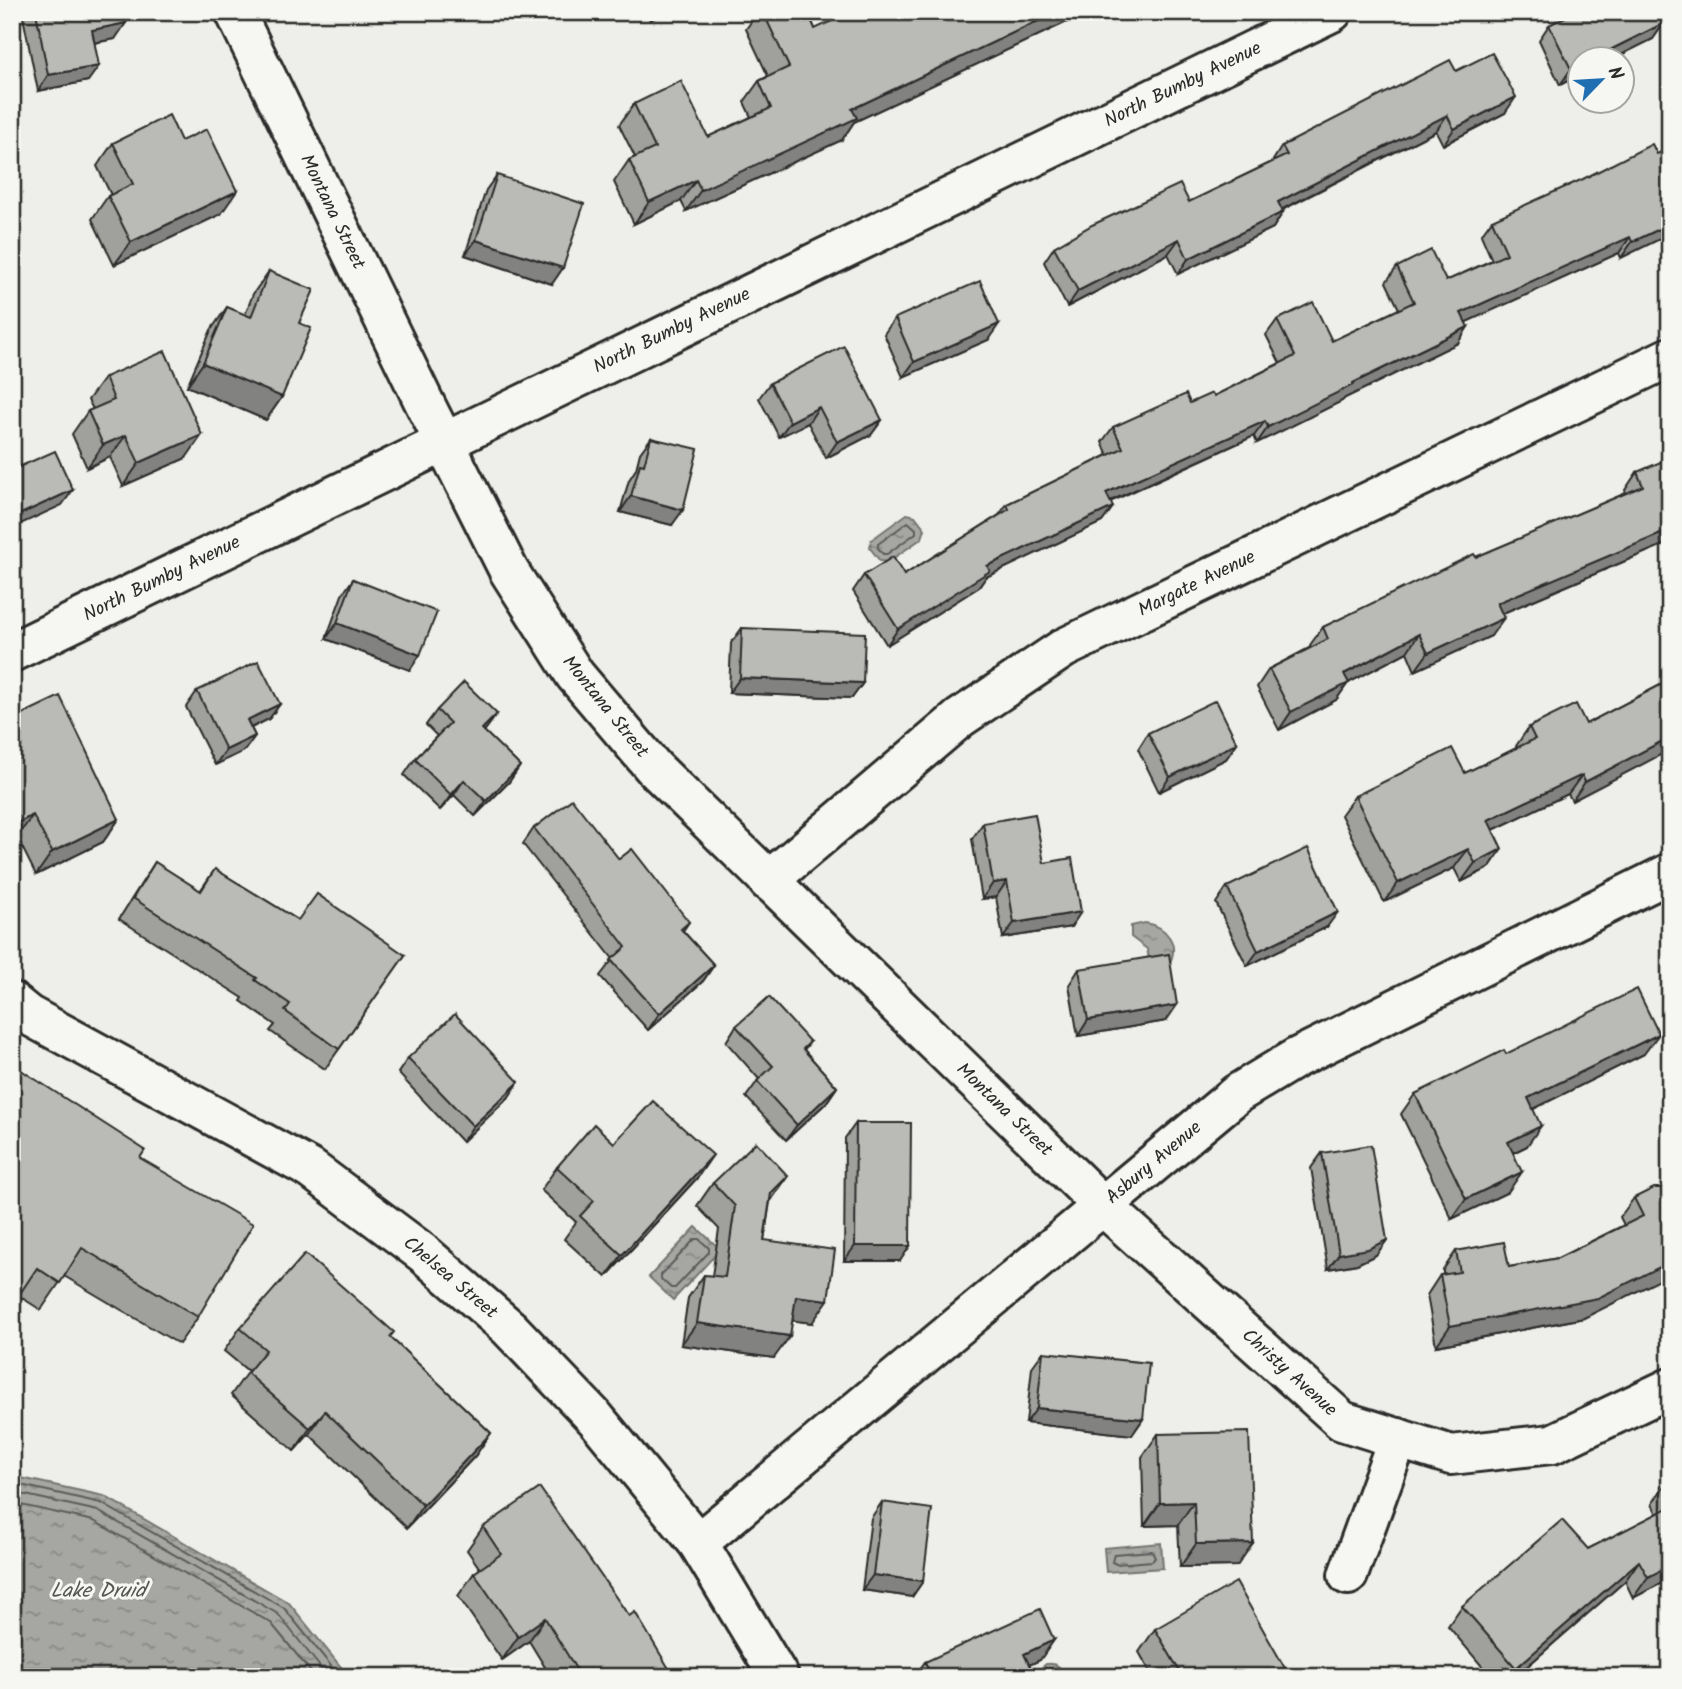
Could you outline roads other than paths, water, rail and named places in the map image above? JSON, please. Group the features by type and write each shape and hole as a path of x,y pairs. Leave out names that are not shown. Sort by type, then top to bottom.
{"street":[{"name":"Montana Street","path":"235,12 509,571 575,675 654,768 1103,1206"},
{"name":"North Bumby Avenue","path":"12,652 1332,12"},
{"name":"Margate Avenue","path":"768,881 960,718 1064,648 1670,357"},
{"name":"Asbury Avenue","path":"698,1544 1238,1093 1296,1058 1670,873"},
{"name":"Chelsea Street","path":"12,1002 29,1015 311,1169 423,1253 509,1328 596,1419 698,1544 779,1677"},
{"name":"Christy Avenue","path":"1103,1206 1342,1421 1451,1455 1552,1444 1670,1388"},
{"path":"1348,1575 1398,1438"}],"water":[{"path":"907,514 915,516 925,529 922,538 888,562 880,561 870,548 871,540"},
{"path":"1145,923 1160,928 1170,938 1173,951 1168,966 1149,959 1147,949 1131,937 1131,926"},
{"path":"696,1227 718,1247 717,1253 673,1300 649,1277"},
{"name":"Lake Druid","path":"12,1476 104,1496 289,1603 349,1677 12,1677"},
{"path":"1161,1543 1163,1568 1106,1572 1104,1548"},
{"path":"1046,1664 1058,1666 1066,1677 1037,1677 1039,1670"}]}
